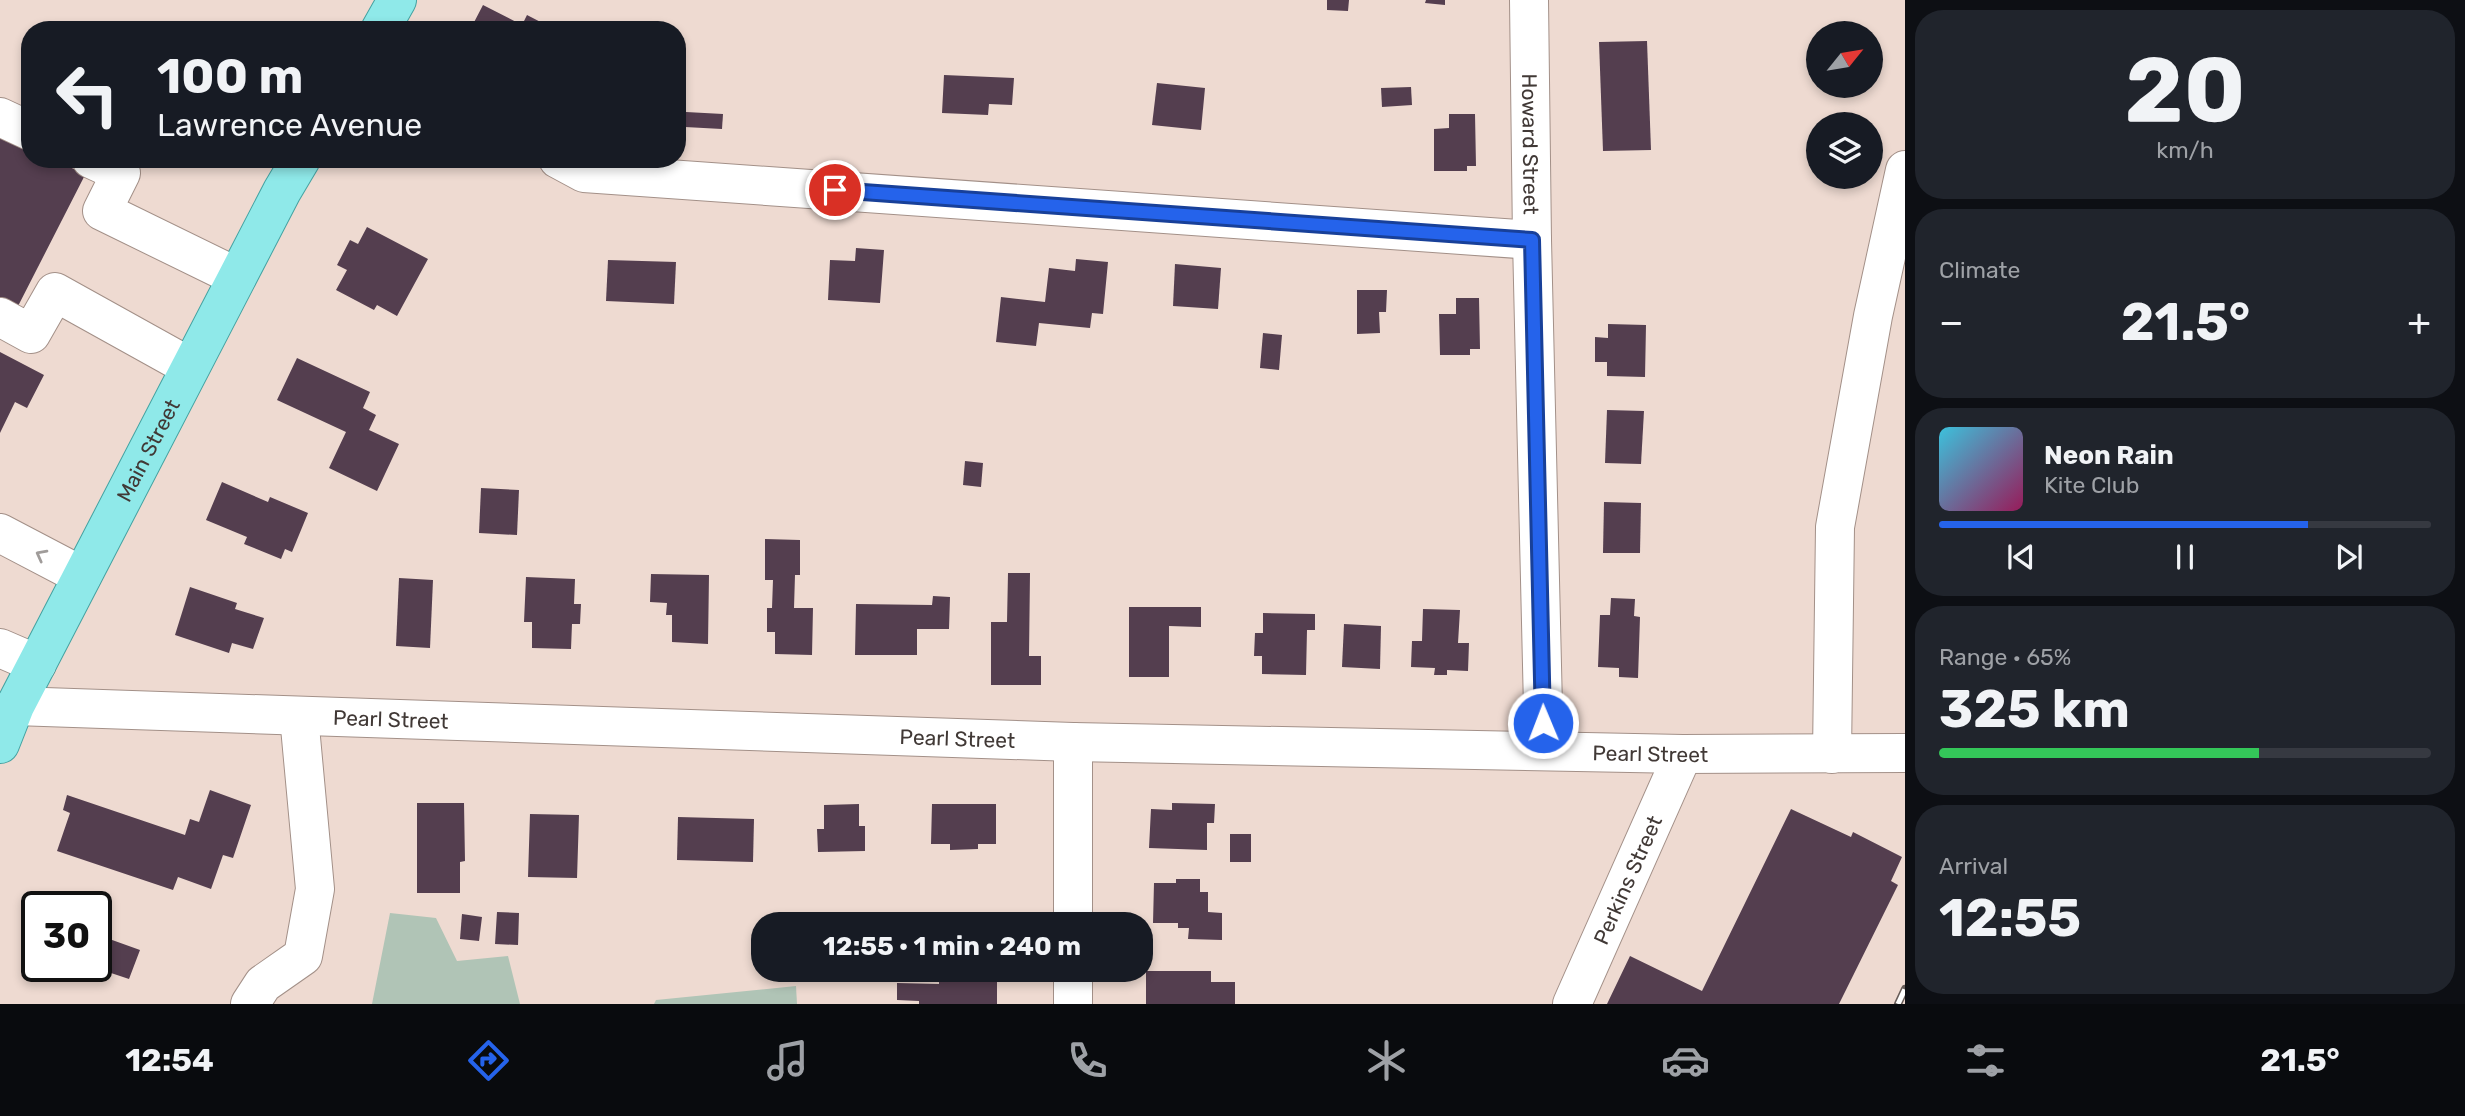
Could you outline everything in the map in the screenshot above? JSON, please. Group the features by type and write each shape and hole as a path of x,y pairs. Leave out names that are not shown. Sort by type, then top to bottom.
{"main road":[{"path":"385,21 397,0"},
{"name":"Main Street","path":"0,744 15,706 296,168"}],"street":[{"name":"Howard Street","path":"1529,0 1544,750"},
{"path":"0,117 21,127"},
{"path":"110,168 121,173 102,211 237,277"},
{"path":"575,168 584,173 1532,240"},
{"path":"1832,754 1835,527 1873,316 1905,170"},
{"path":"0,317 31,334 55,292 190,367"},
{"path":"0,533 82,576"},
{"path":"0,648 37,664"},
{"name":"Pearl Street","path":"15,706 1073,742 1683,754 1903,754"},
{"path":"250,1004 262,984 303,956 315,889 299,716"},
{"path":"1073,742 1073,912"},
{"name":"Perkins Street","path":"1572,1004 1683,754"},
{"path":"1073,982 1073,1004"}],"green space":[{"path":"390,913 436,918 457,961 508,956 520,1004 372,1004"},
{"path":"796,986 797,1004 654,1004 656,1000"}],"building":[{"path":"1327,0 1349,0 1348,11 1327,10"},
{"path":"1426,0 1445,0 1445,5 1425,3"},
{"path":"483,5 514,21 475,21"},
{"path":"527,15 539,21 524,21"},
{"path":"1647,41 1651,150 1603,151 1599,42"},
{"path":"944,75 1014,78 1012,105 989,104 988,115 942,113"},
{"path":"1157,83 1205,88 1201,130 1152,125"},
{"path":"1411,87 1412,105 1382,107 1381,88"},
{"path":"686,112 723,114 722,129 686,127"},
{"path":"1449,114 1475,114 1476,166 1467,166 1467,171 1434,171 1434,129 1449,128"},
{"path":"0,131 21,142 21,168 72,168 85,175 15,312 0,304"},
{"path":"367,227 428,259 397,316 377,305 374,310 336,290 347,270 337,265 350,240 358,244"},
{"path":"856,248 884,250 880,303 828,300 830,260 855,261"},
{"path":"1076,259 1108,262 1103,314 1092,313 1090,328 1039,323 1036,346 996,342 1001,297 1045,302 1049,268 1075,271"},
{"path":"608,260 676,262 674,304 606,301"},
{"path":"1175,264 1221,268 1218,309 1173,306"},
{"path":"1357,290 1387,290 1386,312 1379,312 1380,333 1357,334"},
{"path":"1456,298 1479,298 1480,349 1470,349 1470,355 1440,355 1439,314 1456,314"},
{"path":"1608,324 1646,325 1645,377 1607,376 1607,362 1595,362 1595,337 1608,338"},
{"path":"1263,333 1282,335 1279,370 1260,368"},
{"path":"0,352 44,375 27,408 15,402 0,433"},
{"path":"297,358 370,392 363,408 376,415 369,430 399,444 377,491 329,468 346,432 277,400"},
{"path":"1607,410 1644,411 1641,464 1605,463"},
{"path":"965,461 983,463 981,487 963,485"},
{"path":"222,482 268,502 270,497 308,513 292,552 285,549 281,559 244,544 247,537 206,520"},
{"path":"481,488 519,490 517,535 479,533"},
{"path":"1604,502 1641,503 1640,553 1603,553"},
{"path":"765,539 800,540 800,575 795,575 794,608 813,608 812,655 775,654 775,632 767,632 767,608 772,608 773,580 765,580"},
{"path":"1008,573 1030,573 1029,656 1041,656 1041,685 991,685 991,622 1007,622"},
{"path":"651,574 709,575 708,644 672,642 672,615 666,615 667,603 650,602"},
{"path":"526,577 575,579 574,604 581,604 580,624 572,624 571,649 532,648 532,622 524,622"},
{"path":"399,578 433,580 430,648 396,646"},
{"path":"190,587 237,603 235,609 264,618 253,649 232,643 229,653 175,635"},
{"path":"933,596 950,597 949,629 917,629 917,655 855,655 856,604 932,605"},
{"path":"1611,598 1635,599 1634,616 1640,617 1638,678 1619,677 1619,668 1598,667 1600,615 1610,615"},
{"path":"1129,607 1201,607 1201,627 1169,626 1169,677 1129,677"},
{"path":"1423,609 1460,610 1458,643 1469,643 1468,671 1447,670 1447,675 1434,675 1435,668 1411,667 1412,641 1422,641"},
{"path":"1263,613 1315,614 1315,630 1307,630 1306,675 1262,674 1262,656 1254,656 1255,633 1263,633"},
{"path":"1344,624 1381,626 1380,669 1342,667"},
{"path":"210,790 251,805 233,858 223,855 211,889 178,877 173,890 57,851 70,813 63,810 67,795 185,835 190,819 199,822"},
{"path":"417,803 464,803 465,861 460,862 460,893 417,893"},
{"path":"1172,803 1215,804 1214,823 1207,823 1207,850 1149,848 1151,809 1172,810"},
{"path":"859,804 859,826 865,826 865,851 818,852 817,829 824,829 824,805"},
{"path":"932,804 996,804 996,844 978,844 978,849 950,850 950,844 931,844"},
{"path":"1791,809 1851,837 1853,832 1902,857 1891,881 1898,885 1839,1004 1607,1004 1630,956 1702,991"},
{"path":"530,814 579,815 577,878 528,877"},
{"path":"678,817 754,819 753,862 677,860"},
{"path":"1230,834 1251,834 1251,862 1230,862"},
{"path":"1176,879 1200,879 1200,892 1208,892 1208,912 1222,913 1222,940 1188,939 1189,928 1178,928 1178,923 1153,923 1154,883 1176,883"},
{"path":"497,912 519,913 518,945 495,944"},
{"path":"462,914 482,917 479,941 460,939"},
{"path":"112,940 140,950 129,979 112,973"},
{"path":"1153,971 1211,971 1211,982 1235,982 1235,1004 1146,1004 1146,982 1153,982"},
{"path":"997,982 997,1004 919,1004 919,1001 897,1000 897,983"}],"railway":[{"path":"1898,1004 1905,989"}],"route":[{"path":"835,190 1532,240 1543,723"}]}
